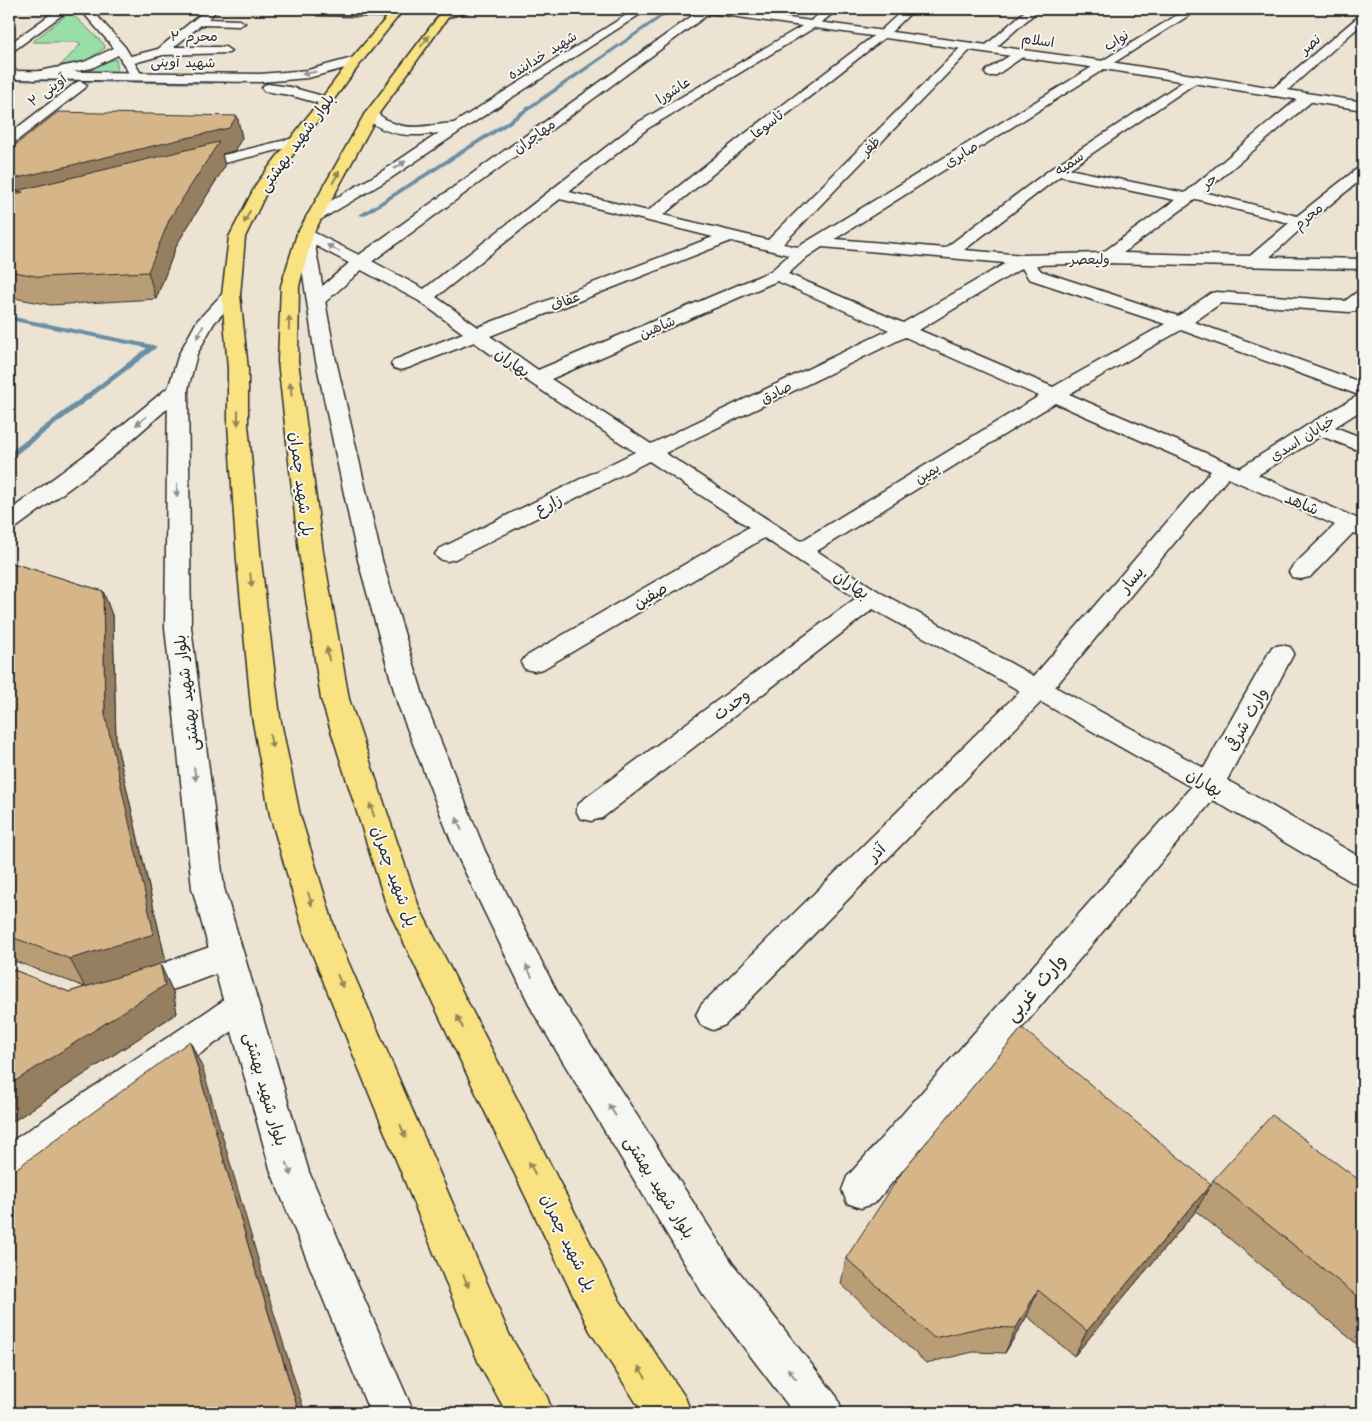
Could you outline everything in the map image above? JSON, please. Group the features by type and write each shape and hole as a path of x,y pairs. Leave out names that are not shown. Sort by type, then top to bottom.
{"main road":[{"name":"بلوار شهید بهشتی","path":"231,295 237,237 262,186 356,61 397,11"},
{"path":"310,225 370,115 447,12"},
{"name":"پل شهید چمران","path":"310,225 290,286 288,361 311,552 336,699 403,907 606,1316 669,1413"},
{"path":"231,295 238,369 238,424 250,570 266,716 286,815 321,936 495,1351 531,1413"}],"street":[{"path":"9,50 65,9"},
{"path":"85,9 121,50 137,77"},
{"path":"447,12 467,9"},
{"name":"شهید خدابنده","path":"310,225 457,127 643,9"},
{"name":"اسلام","path":"706,9 969,45 1363,106"},
{"name":"مهاجران","path":"317,300 360,262 706,9"},
{"name":"عاشورا","path":"425,297 642,126 813,24 832,9"},
{"name":"تاسوعا","path":"652,216 747,139 884,33 910,9"},
{"name":"نواب","path":"1104,65 1194,9"},
{"path":"127,61 162,51 210,11 239,22 193,26"},
{"path":"321,13 397,11"},
{"path":"988,48 1030,12"},
{"name":"نصر","path":"1276,93 1363,18"},
{"name":"ظفر","path":"772,246 969,45"},
{"path":"34,76 88,65 121,50"},
{"name":"محرم ۲","path":"162,51 225,51"},
{"path":"991,73 1020,53"},
{"name":"شهید آوینی","path":"9,84 255,83 308,74 356,61"},
{"name":"صابری","path":"801,253 1104,65"},
{"name":"شهید آوینی","path":"9,75 137,77 255,83 326,101"},
{"name":"سمیه","path":"949,252 1057,171 1193,79"},
{"name":"۲ آوینی","path":"9,140 81,85"},
{"name":"حر","path":"1106,258 1191,196 1307,98"},
{"path":"370,115 377,123 389,129 423,132 457,127"},
{"path":"168,173 294,142"},
{"path":"1057,171 1191,196 1300,221"},
{"name":"محرم","path":"1254,262 1300,221 1363,171"},
{"path":"557,194 801,253"},
{"name":"بهاران","path":"310,225 360,262 425,297 536,378 872,598 1210,784 1363,874"},
{"name":"بلوار شهید بهشتی","path":"310,225 317,300 325,356 370,560 412,706 470,851 545,1002 718,1279 822,1412"},
{"name":"عفاف","path":"401,364 729,236"},
{"name":"ولیعصر","path":"818,242 1024,260 1106,258 1363,264"},
{"name":"شاهین","path":"536,378 777,275 801,253"},
{"path":"1024,260 1035,276 1180,323 1363,390"},
{"name":"صادق","path":"649,453 903,331 1024,260"},
{"name":"شاهد","path":"777,275 1052,396 1356,526"},
{"name":"بلوار شهید بهشتی","path":"231,295 206,320 188,354 178,389 178,627 208,888 290,1172 392,1413"},
{"name":"یمین","path":"802,551 1052,396 1180,323 1217,297 1349,308 1363,296"},
{"path":"9,522 104,452 178,389"},
{"name":"خیابان اسدی","path":"1232,473 1318,427 1363,400"},
{"path":"1318,427 1363,446"},
{"name":"زارع","path":"447,554 649,453"},
{"name":"یسار","path":"1038,689 1232,473"},
{"path":"1301,572 1356,526"},
{"name":"صفین","path":"534,663 766,528"},
{"name":"وحدت","path":"591,810 872,598"},
{"name":"وارث شرقی","path":"1210,784 1282,653"},
{"name":"آذر","path":"713,1015 1038,689"},
{"name":"وارث غربی","path":"861,1190 1210,784"},
{"path":"101,999 170,977 228,955"},
{"path":"9,1165 242,1006"}],"green space":[{"path":"70,12 104,44 105,48 83,63 61,65 81,44 79,42 32,42"},
{"path":"116,59 118,72 73,71"}],"building":[{"path":"58,112 237,116 229,128 9,180 9,150"},
{"path":"219,142 170,218 148,272 41,277 9,271 9,196 23,192 16,191"},
{"path":"9,562 103,591 105,714 154,934 70,959 9,936"},
{"path":"160,964 165,985 9,1085 9,968 69,992"},
{"path":"1022,1028 1211,1184 1087,1331 1038,1290 1016,1328 983,1327 934,1338 846,1258 904,1169"},
{"path":"190,1041 255,1269 299,1413 9,1413 9,1174"},
{"path":"1272,1115 1363,1183 1363,1301 1213,1180"}],"waterway":[{"path":"362,215 506,124 672,9"},
{"path":"9,79 213,82"},
{"path":"9,318 153,347 9,457"}]}
